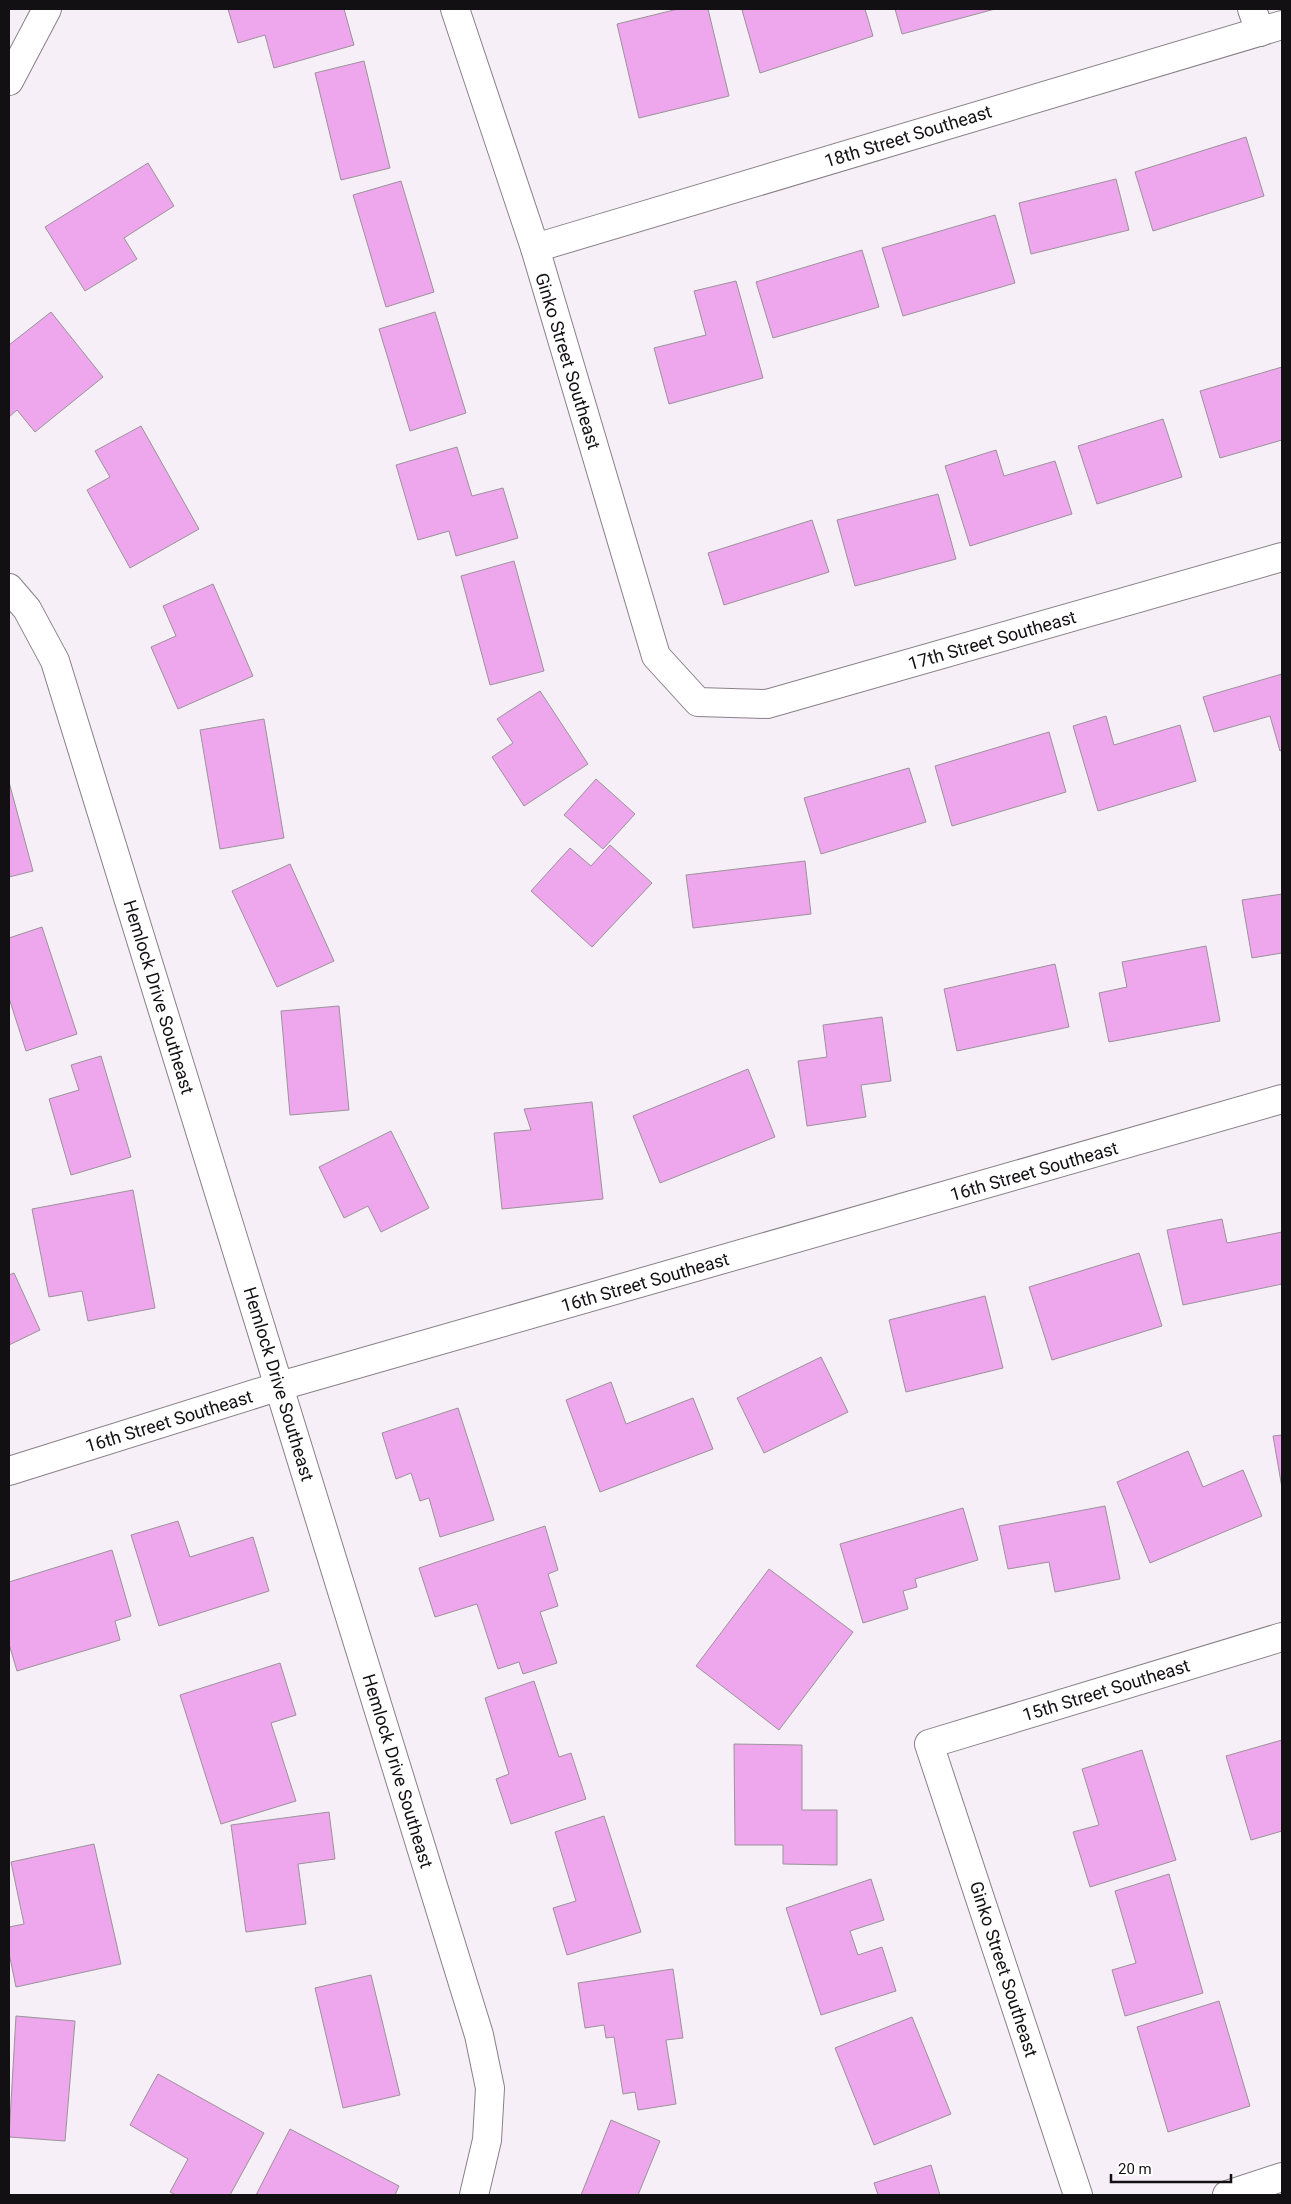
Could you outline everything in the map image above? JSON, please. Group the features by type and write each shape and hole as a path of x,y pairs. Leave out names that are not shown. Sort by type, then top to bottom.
{"street":[{"path":"9,81 47,9"},
{"name":"Ginko Street Southeast","path":"455,9 534,248 656,656 698,702"},
{"name":"18th Street Southeast","path":"534,248 1265,22"},
{"name":"17th Street Southeast","path":"698,702 767,704 1282,557"},
{"name":"Hemlock Drive Southeast","path":"9,588 27,610 55,661 480,2035 490,2088 487,2140 474,2195"},
{"name":"16th Street Southeast","path":"9,1471 280,1386 1282,1100"},
{"name":"15th Street Southeast","path":"929,1744 1282,1636"},
{"name":"Ginko Street Southeast","path":"929,1744 1078,2195"},
{"path":"1227,2195 1282,2177"}],"building":[{"path":"228,9 344,9 354,45 274,68 265,35 238,43"},
{"path":"678,9 708,9 729,96 639,118 617,24"},
{"path":"865,9 873,36 760,73 742,10"},
{"path":"895,9 995,9 902,34"},
{"path":"364,61 390,168 341,180 315,73"},
{"path":"1246,137 1264,196 1153,231 1135,172"},
{"path":"148,163 174,206 124,238 137,259 85,291 45,227"},
{"path":"1116,179 1129,230 1031,254 1019,203"},
{"path":"401,181 434,292 386,307 353,195"},
{"path":"995,215 1015,283 903,316 882,248"},
{"path":"862,250 879,307 773,338 756,282"},
{"path":"736,281 763,378 669,404 654,348 706,335 694,291"},
{"path":"51,312 103,377 35,432 17,410 9,417 9,345"},
{"path":"435,312 466,413 410,431 379,329"},
{"path":"1282,367 1282,440 1220,458 1200,391"},
{"path":"1163,419 1182,477 1097,504 1078,446"},
{"path":"141,426 199,529 130,568 87,490 110,477 95,451"},
{"path":"457,447 472,496 503,488 518,538 456,556 449,531 418,540 396,465"},
{"path":"996,450 1004,476 1055,461 1072,514 970,546 945,466"},
{"path":"938,494 956,559 855,586 837,520"},
{"path":"812,520 829,572 724,605 708,553"},
{"path":"514,561 544,671 490,685 461,576"},
{"path":"213,584 253,676 178,709 151,647 176,636 163,606"},
{"path":"1282,674 1282,750 1280,751 1270,716 1214,732 1203,697"},
{"path":"540,691 588,764 524,806 492,757 513,743 497,719"},
{"path":"1106,716 1114,745 1180,725 1196,781 1098,811 1073,726"},
{"path":"264,719 284,838 220,849 200,730"},
{"path":"1049,732 1066,792 952,826 935,766"},
{"path":"909,768 926,822 821,854 804,798"},
{"path":"596,779 635,814 603,849 564,815"},
{"path":"9,782 33,871 9,877"},
{"path":"610,845 652,883 592,947 531,891 570,848 591,866"},
{"path":"805,861 811,914 693,928 686,875"},
{"path":"290,864 334,961 277,987 232,891"},
{"path":"1282,894 1282,953 1252,958 1242,900"},
{"path":"42,927 77,1034 26,1051 9,998 9,938"},
{"path":"1206,946 1220,1021 1109,1042 1099,993 1127,987 1122,962"},
{"path":"1055,964 1069,1027 957,1051 944,989"},
{"path":"339,1006 349,1110 290,1115 281,1011"},
{"path":"882,1017 891,1081 861,1085 866,1117 807,1126 798,1061 827,1057 823,1025"},
{"path":"101,1056 131,1157 71,1175 49,1099 79,1090 71,1065"},
{"path":"748,1069 775,1137 660,1183 633,1116"},
{"path":"592,1102 603,1199 502,1209 494,1133 531,1130 524,1109"},
{"path":"391,1131 429,1208 381,1232 368,1206 344,1218 319,1167"},
{"path":"133,1190 155,1308 88,1321 82,1291 49,1297 32,1209"},
{"path":"1222,1219 1227,1243 1282,1232 1282,1284 1183,1305 1167,1230"},
{"path":"1139,1253 1162,1326 1052,1360 1029,1287"},
{"path":"14,1273 40,1330 9,1345 9,1275"},
{"path":"985,1296 1003,1368 906,1392 889,1320"},
{"path":"821,1357 848,1412 764,1453 737,1398"},
{"path":"611,1382 626,1424 693,1398 713,1449 600,1492 566,1400"},
{"path":"458,1408 494,1520 440,1537 429,1498 420,1501 411,1473 396,1479 382,1433"},
{"path":"1282,1435 1282,1488 1273,1436"},
{"path":"1188,1451 1203,1487 1243,1470 1262,1516 1150,1563 1117,1482"},
{"path":"1105,1506 1120,1579 1055,1592 1049,1562 1008,1569 999,1526"},
{"path":"963,1508 978,1560 915,1579 917,1587 903,1591 908,1609 863,1623 840,1544"},
{"path":"178,1521 190,1557 253,1537 269,1591 159,1626 131,1535"},
{"path":"545,1526 558,1570 548,1574 558,1606 540,1612 557,1663 523,1674 519,1662 498,1669 477,1604 435,1617 419,1568"},
{"path":"112,1550 131,1616 115,1621 120,1640 17,1671 9,1644 9,1582"},
{"path":"769,1569 853,1632 779,1730 696,1666"},
{"path":"280,1663 296,1715 271,1723 296,1801 221,1824 180,1695"},
{"path":"534,1681 559,1757 571,1753 586,1799 511,1824 496,1779 509,1774 485,1698"},
{"path":"1282,1740 1282,1831 1251,1840 1226,1756"},
{"path":"734,1744 802,1745 802,1810 837,1810 837,1865 783,1864 783,1845 735,1845"},
{"path":"1142,1750 1176,1860 1090,1887 1073,1832 1099,1825 1082,1769"},
{"path":"329,1812 335,1859 298,1864 306,1924 246,1932 231,1825"},
{"path":"604,1816 641,1932 567,1955 553,1908 576,1901 555,1832"},
{"path":"94,1844 121,1964 16,1987 9,1953 9,1927 24,1924 11,1862"},
{"path":"1169,1874 1203,1993 1125,2016 1112,1970 1136,1963 1115,1891"},
{"path":"871,1879 884,1920 850,1931 858,1955 882,1947 896,1991 821,2015 786,1908"},
{"path":"673,1969 683,2038 666,2040 676,2104 638,2110 635,2092 623,2094 614,2037 606,2038 604,2025 585,2028 578,1983"},
{"path":"371,1975 400,2095 343,2108 315,1988"},
{"path":"1219,2001 1250,2106 1168,2132 1137,2027"},
{"path":"16,2016 75,2021 65,2141 9,2137"},
{"path":"912,2017 951,2114 874,2145 835,2048"},
{"path":"158,2074 264,2133 230,2195 176,2195 170,2192 188,2159 130,2125"},
{"path":"611,2120 660,2141 638,2195 581,2195"},
{"path":"290,2129 399,2186 395,2195 256,2195"},
{"path":"931,2165 940,2195 878,2195 874,2183"}]}
